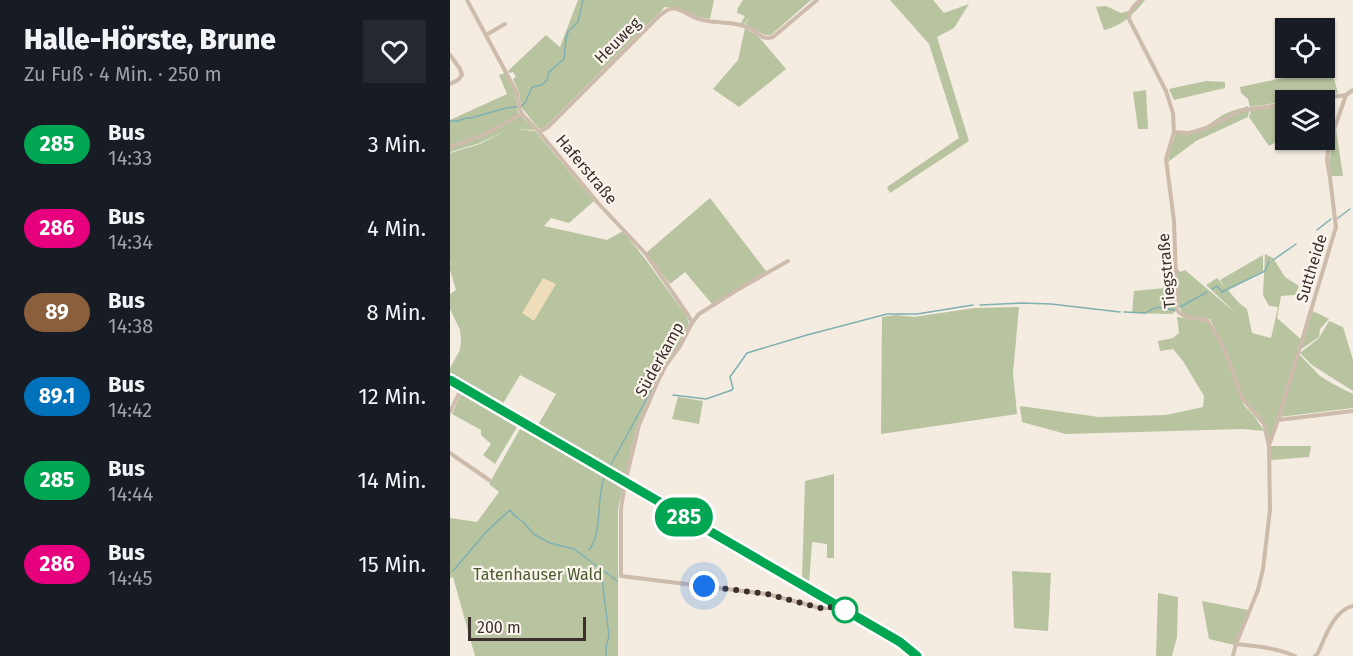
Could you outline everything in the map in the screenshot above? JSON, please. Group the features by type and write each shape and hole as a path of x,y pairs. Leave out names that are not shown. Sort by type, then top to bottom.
{"main road":[{"path":"450,380 900,642 916,656"}],"street":[{"name":"Haferstraße","path":"467,0 517,93 518,106 522,114 598,203 646,254 692,323"},
{"name":"Heuweg","path":"539,132 548,127 668,9 677,9 704,21 739,24 768,39 817,0"},
{"name":"Tiegstraße","path":"1140,0 1131,8 1129,19 1166,91 1173,112 1174,132 1166,159 1174,221 1177,310 1185,316 1207,321 1217,335 1242,398 1264,424 1269,446 1270,510 1263,569 1258,590 1233,656"},
{"path":"486,36 505,24"},
{"path":"450,56 462,75 450,84"},
{"path":"1335,96 1346,95 1353,90"},
{"name":"Suttheide","path":"1269,446 1336,227 1327,160 1329,144 1346,95"},
{"path":"1174,132 1189,133 1207,128 1239,111 1275,106"},
{"path":"450,146 480,135 522,114"},
{"name":"Süderkamp","path":"788,261 699,314 666,365 639,426 625,483 621,509 621,576 767,594 820,608 828,609 835,604"},
{"path":"685,310 699,314"},
{"path":"450,412 462,387"},
{"path":"1278,420 1353,411"},
{"path":"450,453 489,480"},
{"path":"1315,656 1336,618 1343,610 1353,606"},
{"path":"1236,644 1264,647 1295,656"}],"green space":[{"path":"578,0 714,0 710,19 665,7 547,125 542,129 538,128 521,107 519,92 513,79 516,77 513,72 508,71 546,35 560,47"},
{"path":"743,0 811,0 771,35 765,35 745,24 750,17 744,24 741,23 745,16 737,13"},
{"path":"890,0 933,0 944,13 969,4 954,28 937,37 969,141 890,193 887,187 959,138 929,44"},
{"path":"1142,0 1145,0 1127,19 1104,30 1096,7 1106,6 1121,13 1132,10"},
{"path":"745,28 758,36 786,69 739,107 713,89 738,60"},
{"name":"Tatenhauser Wald","path":"505,73 515,93 518,113 535,130 515,129 535,131 594,201 569,223 551,218 544,226 607,240 623,231 685,312 689,324 653,387 637,425 625,477 622,478 623,486 618,509 618,656 475,656 453,577 450,578 450,518 477,522 499,492 489,484 520,429 534,432 556,394 520,375 501,407 450,377 450,368 460,350 461,340 460,330 450,309 450,294 456,290 450,270 450,153 480,144 509,129 480,143 450,152 450,120 507,94 499,75"},
{"path":"1283,78 1334,78 1338,93 1335,93 1335,90 1275,90 1275,103 1250,107 1240,87"},
{"path":"1206,81 1225,82 1225,88 1174,100 1169,89"},
{"path":"1146,90 1148,129 1138,129 1133,92"},
{"path":"1248,106 1248,117 1196,141 1168,162 1176,133 1197,131 1228,113"},
{"path":"1275,107 1275,143 1269,146 1249,117 1251,111"},
{"path":"1336,129 1343,176 1331,176 1329,160 1331,150 1335,150"},
{"path":"710,198 766,271 712,304 685,272 670,284 646,253"},
{"path":"1265,254 1273,258 1285,277 1299,286 1295,295 1281,296 1277,318 1303,341 1313,311 1329,319 1320,329 1319,337 1297,352 1320,376 1353,394 1353,408 1279,417 1271,438 1259,415 1246,403 1227,353 1210,319 1188,316 1182,312 1178,301 1177,286 1177,268 1180,272 1185,270 1237,314 1206,285 1217,278 1226,288 1220,280 1263,255 1263,271 1227,289 1247,309 1252,333 1271,338 1278,307 1269,306 1263,295"},
{"path":"1175,287 1176,311 1172,314 1132,313 1134,291"},
{"path":"1019,307 1013,373 1017,414 881,434 882,317 896,315 914,317 974,308"},
{"path":"1177,317 1206,321 1225,354 1244,405 1264,431 1243,429 1066,434 1022,422 1020,406 1099,417 1166,415 1203,407 1204,396 1183,361 1173,349 1160,351 1158,341 1173,338 1179,333"},
{"path":"1329,321 1343,327 1353,360 1353,391 1312,365 1300,353 1319,338"},
{"path":"461,394 517,427 495,464 483,455 491,444 481,435 481,430 452,414"},
{"path":"678,397 703,401 699,424 672,419"},
{"path":"1270,446 1311,446 1309,457 1272,460 1270,459"},
{"path":"834,474 834,558 827,558 827,544 812,542 809,585 802,581 805,481"},
{"path":"1012,571 1051,573 1048,631 1014,628"},
{"path":"1158,593 1178,597 1177,637 1172,656 1156,656"},
{"path":"1202,601 1248,610 1234,645 1209,639"}],"sand":[{"path":"543,278 556,284 534,321 522,313"}],"waterway":[{"path":"450,121 471,118 521,106 525,103 532,87 542,85 547,80 549,72 564,59 568,32 578,22 583,0"},
{"path":"1338,218 1350,209"},
{"path":"1317,230 1331,219"},
{"path":"1273,260 1296,244"},
{"path":"1212,289 1217,286 1222,292 1265,271 1269,262"},
{"path":"1180,307 1207,292"},
{"path":"980,305 1051,304 1120,312"},
{"path":"673,395 706,399 732,390 730,377 747,353 887,314 917,314 973,305"},
{"path":"1124,312 1146,313 1160,307 1175,310"},
{"path":"609,468 652,389"},
{"path":"589,550 598,525 604,478"},
{"path":"453,571 487,531 510,510 535,535 550,543 574,549 609,575"},
{"path":"603,571 609,636 606,656"},
{"path":"611,576 617,581"}],"bus line":[{"name":"285","path":"450,380 900,642 917,656"}],"route":[{"path":"704,586 767,594 820,608 828,609 835,604 845,610"}]}
